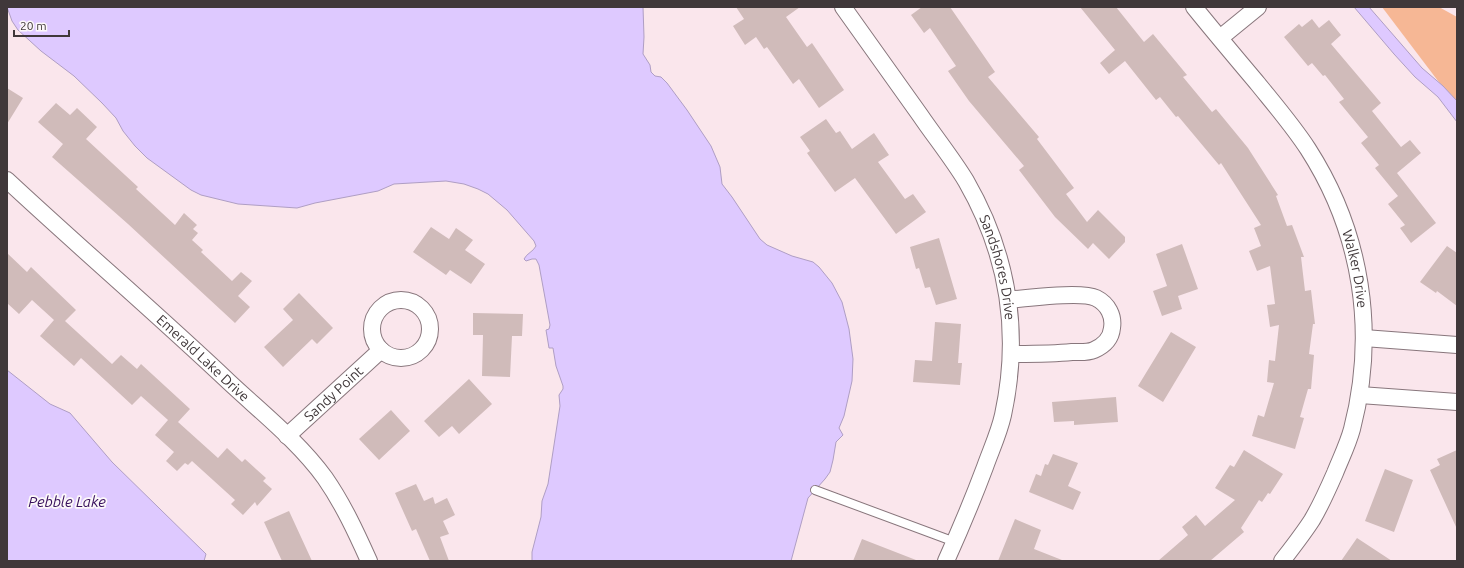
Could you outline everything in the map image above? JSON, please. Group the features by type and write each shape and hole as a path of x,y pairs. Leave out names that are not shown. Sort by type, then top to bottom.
{"street":[{"name":"Sandshores Drive","path":"843,7 965,180 983,214 998,250 1008,300 1011,354 1003,416 978,486 946,561"},
{"name":"Walker Drive","path":"1194,7 1297,133 1322,174 1338,205 1357,267 1363,308 1364,338 1360,395 1352,430 1328,489 1312,520 1282,561"},
{"path":"1220,38 1258,7"},
{"name":"Emerald Lake Drive","path":"7,180 196,351 305,454 324,478 352,524 369,561"},
{"path":"1008,300 1082,295 1096,298 1103,303 1110,311 1112,318 1112,330 1108,339 1102,346 1092,351 1011,354"},
{"path":"1364,338 1457,345"},
{"name":"Sandy Point","path":"287,436 381,350"},
{"path":"1360,395 1457,402"}],"lane":[{"path":"815,490 955,542"}],"shaded area":[{"path":"1382,7 1439,7 1457,17 1457,106"}],"water":[{"path":"7,7 643,7 643,54 650,65 651,72 655,76 661,77 667,83 711,146 720,167 722,184 760,239 767,245 792,256 813,262 832,283 842,302 849,329 853,359 852,381 844,416 839,428 843,435 836,442 830,472 808,498 791,561 532,561 532,552 541,517 542,501 548,484 560,406 559,395 563,389 563,386 556,366 553,348 549,348 546,330 549,329 550,325 539,265 536,259 526,261 524,259 536,246 534,241 507,210 488,194 478,189 464,184 446,181 394,184 378,191 297,208 238,204 201,195 191,190 147,158 135,146 123,131 116,118 102,103 74,76 41,51 18,30 12,21"},
{"path":"1354,7 1369,7 1422,68 1443,86 1457,101 1457,122 1438,97 1415,77"},
{"name":"Pebble Lake","path":"7,370 50,404 70,413 112,462 206,554 204,561 7,561"}],"building":[{"path":"736,7 800,7 786,17 807,47 812,43 844,90 819,108 799,79 793,84 767,47 764,49 756,37 745,45 733,26 744,19"},
{"path":"922,7 950,7 995,72 988,77 1039,137 1037,139 1074,188 1066,194 1087,222 1098,210 1125,237 1125,242 1109,259 1093,243 1088,249 1055,217 1019,170 1024,166 969,101 948,71 956,66 930,28 924,33 911,15"},
{"path":"1080,7 1116,7 1144,42 1153,34 1187,75 1183,77 1212,112 1216,109 1248,148 1278,195 1276,196 1287,226 1292,225 1304,257 1301,257 1305,291 1311,290 1315,324 1313,324 1309,354 1314,355 1311,389 1308,389 1300,417 1304,418 1295,449 1252,436 1258,415 1264,417 1274,383 1267,382 1269,360 1275,361 1279,325 1270,327 1267,305 1275,304 1270,266 1257,271 1249,251 1261,246 1254,228 1261,225 1221,163 1219,165 1160,97 1156,100 1125,61 1109,74 1100,63 1115,50"},
{"path":"1312,19 1319,28 1329,20 1341,35 1331,44 1381,103 1372,111 1401,147 1410,140 1421,153 1397,173 1436,223 1411,243 1400,228 1405,225 1388,204 1398,196 1375,168 1379,165 1361,143 1368,137 1339,102 1344,99 1325,75 1323,76 1312,63 1308,66 1284,37 1299,24 1302,27"},
{"path":"7,88 23,98 7,124"},
{"path":"56,103 70,115 77,108 97,127 86,139 138,187 136,189 175,225 184,213 197,225 193,229 198,233 192,240 203,250 201,252 232,281 241,272 252,281 238,296 250,307 235,323 128,224 52,157 63,144 38,122"},
{"path":"826,119 836,133 840,131 852,149 874,133 889,155 878,162 905,199 913,194 926,212 896,234 855,178 835,192 807,153 810,151 800,137"},
{"path":"431,227 449,239 456,228 473,240 465,250 485,264 471,284 450,270 446,275 413,252"},
{"path":"939,238 957,299 936,305 930,287 925,288 919,268 916,269 910,247"},
{"path":"1182,244 1198,289 1178,296 1182,309 1162,316 1153,291 1167,286 1156,254"},
{"path":"1447,246 1457,253 1457,306 1437,291 1436,293 1420,282"},
{"path":"7,253 27,272 31,267 76,310 65,321 112,364 121,355 137,369 141,364 190,409 178,422 218,458 227,448 242,462 245,459 266,478 263,481 272,489 257,506 255,502 243,515 231,504 235,500 192,461 188,465 185,463 177,471 166,461 174,452 155,435 168,420 141,396 132,405 81,358 74,366 40,336 54,320 32,300 19,314 7,303"},
{"path":"299,293 333,328 317,344 312,339 283,367 264,347 293,320 283,309"},
{"path":"473,313 523,314 522,336 512,336 510,377 482,376 483,335 473,335"},
{"path":"935,322 961,324 958,363 962,363 960,385 913,382 915,360 932,361"},
{"path":"1171,332 1196,347 1163,402 1138,386"},
{"path":"469,379 492,404 459,434 452,426 439,437 424,421"},
{"path":"1116,397 1118,422 1074,425 1074,421 1054,422 1052,402"},
{"path":"391,410 410,431 379,460 359,439"},
{"path":"1244,450 1283,474 1270,494 1268,493 1262,502 1259,500 1241,528 1244,532 1210,561 1158,561 1188,535 1182,527 1196,515 1205,526 1235,500 1215,488 1230,465 1234,467"},
{"path":"1457,450 1457,529 1430,470 1440,465 1437,459"},
{"path":"1053,454 1078,463 1068,486 1081,492 1073,510 1029,492 1036,474 1041,476 1045,464 1048,465"},
{"path":"1385,469 1413,480 1394,532 1365,521"},
{"path":"416,484 424,501 433,497 435,504 447,498 455,515 443,521 449,534 440,537 449,561 430,561 416,529 412,531 395,493"},
{"path":"289,511 312,561 282,561 264,522"},
{"path":"1015,519 1041,530 1034,549 1062,561 998,561"},
{"path":"1357,538 1392,561 1341,561"},
{"path":"862,539 916,560 916,561 853,561"}]}
